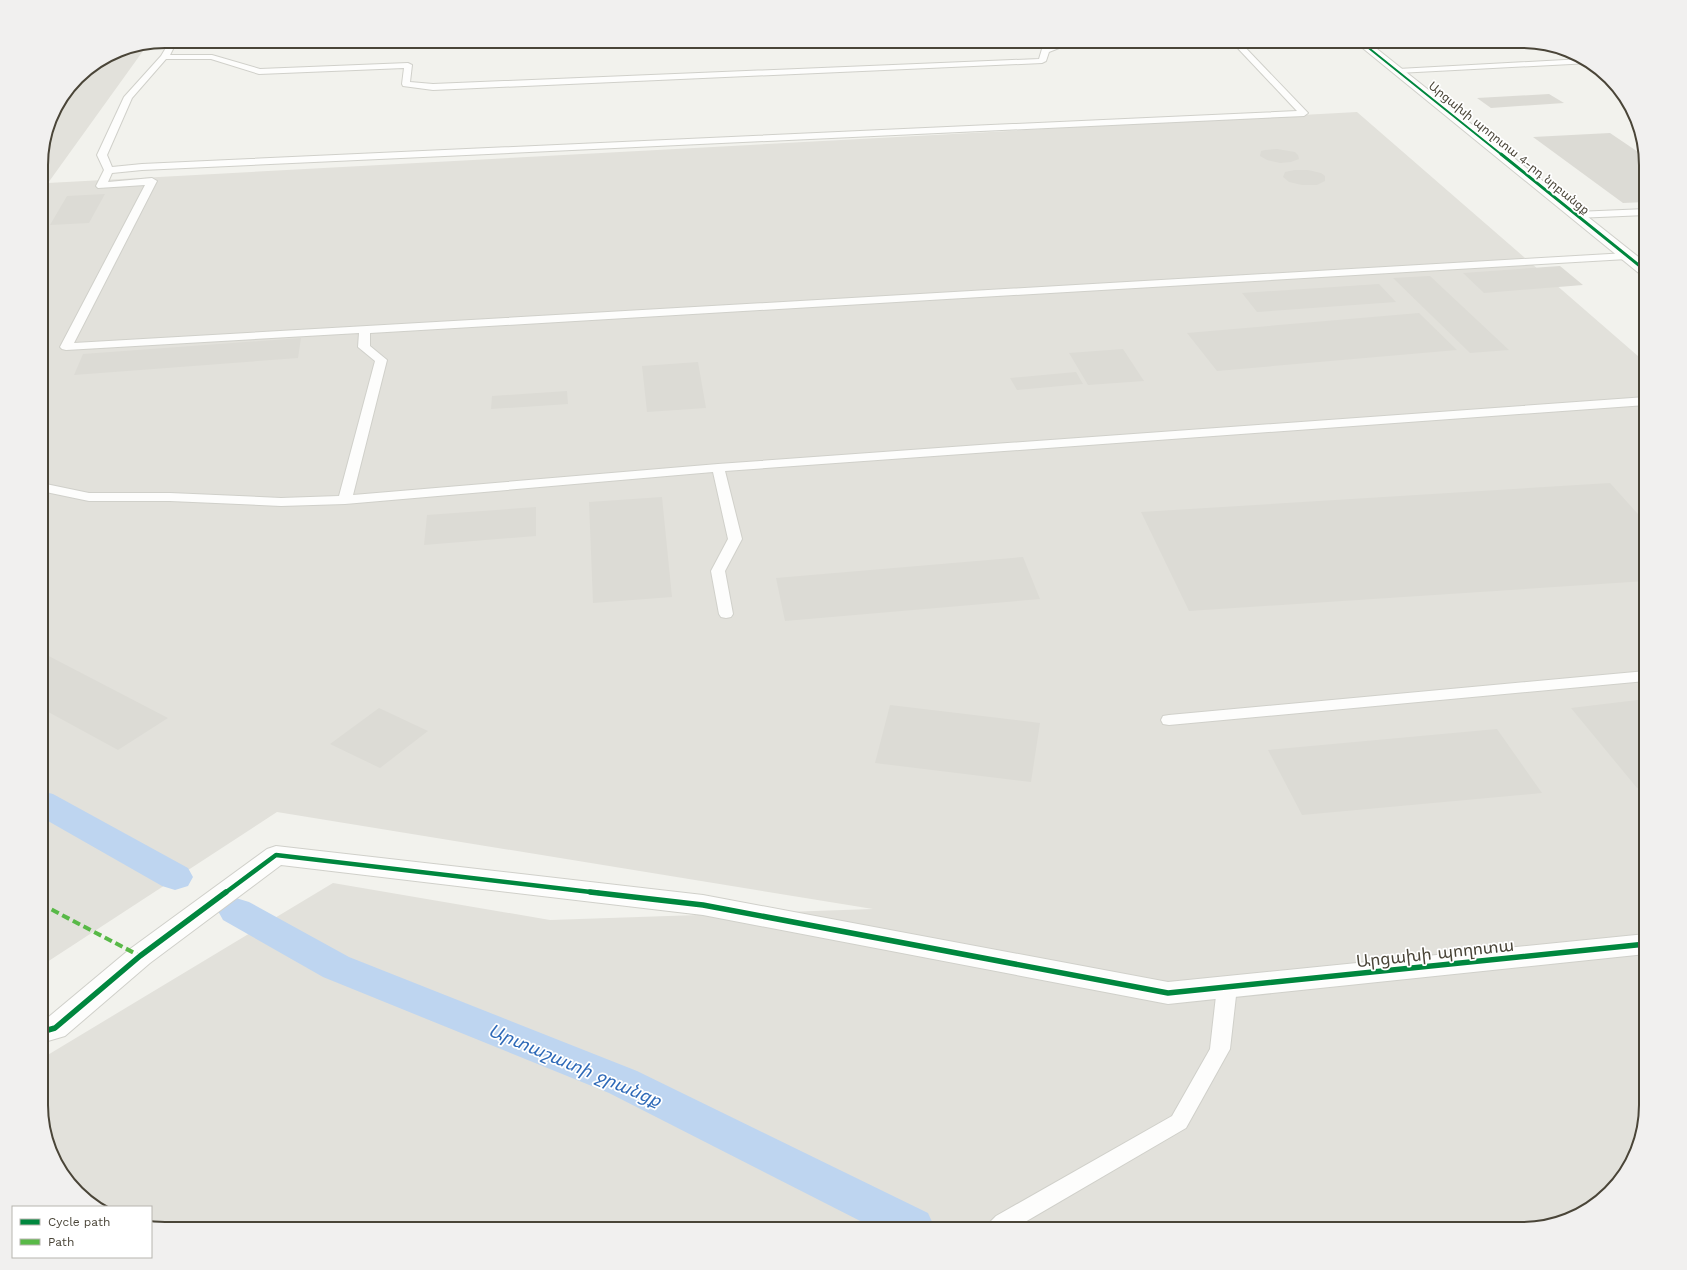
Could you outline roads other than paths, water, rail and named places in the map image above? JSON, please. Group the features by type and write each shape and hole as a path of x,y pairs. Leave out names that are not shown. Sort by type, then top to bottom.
{"street":[{"name":"Արցախի պողոտա 4-րդ նրբանցք","path":"1369,48 1639,265"},
{"name":"Արցախի պողոտա","path":"48,1030 55,1028 140,956 276,855 703,905 1168,993 1639,945"}],"lane":[{"path":"109,170 102,155 128,97 164,57 169,48"},
{"path":"164,57 212,56 259,72 408,65 406,84 433,87 1042,61 1045,51 1053,48"},
{"path":"109,170 142,167 1304,113 1242,48"},
{"path":"1398,71 1577,62"},
{"path":"109,170 101,186 152,181 66,347 1627,256"},
{"path":"1576,215 1639,212"},
{"path":"345,500 381,360 364,348 365,329"},
{"path":"48,488 88,497 170,497 282,502 345,500 718,468 1639,402"},
{"path":"718,468 735,539 718,571 726,614"},
{"path":"1169,720 1639,677"},
{"path":"1006,1222 1179,1122 1220,1049 1227,987"}],"waterway":[{"name":"Արտաշատի ջրանցք","path":"48,806 175,877"},
{"name":"Արտաշատի ջրանցք","path":"236,911 336,967 623,1082 904,1222"}]}
